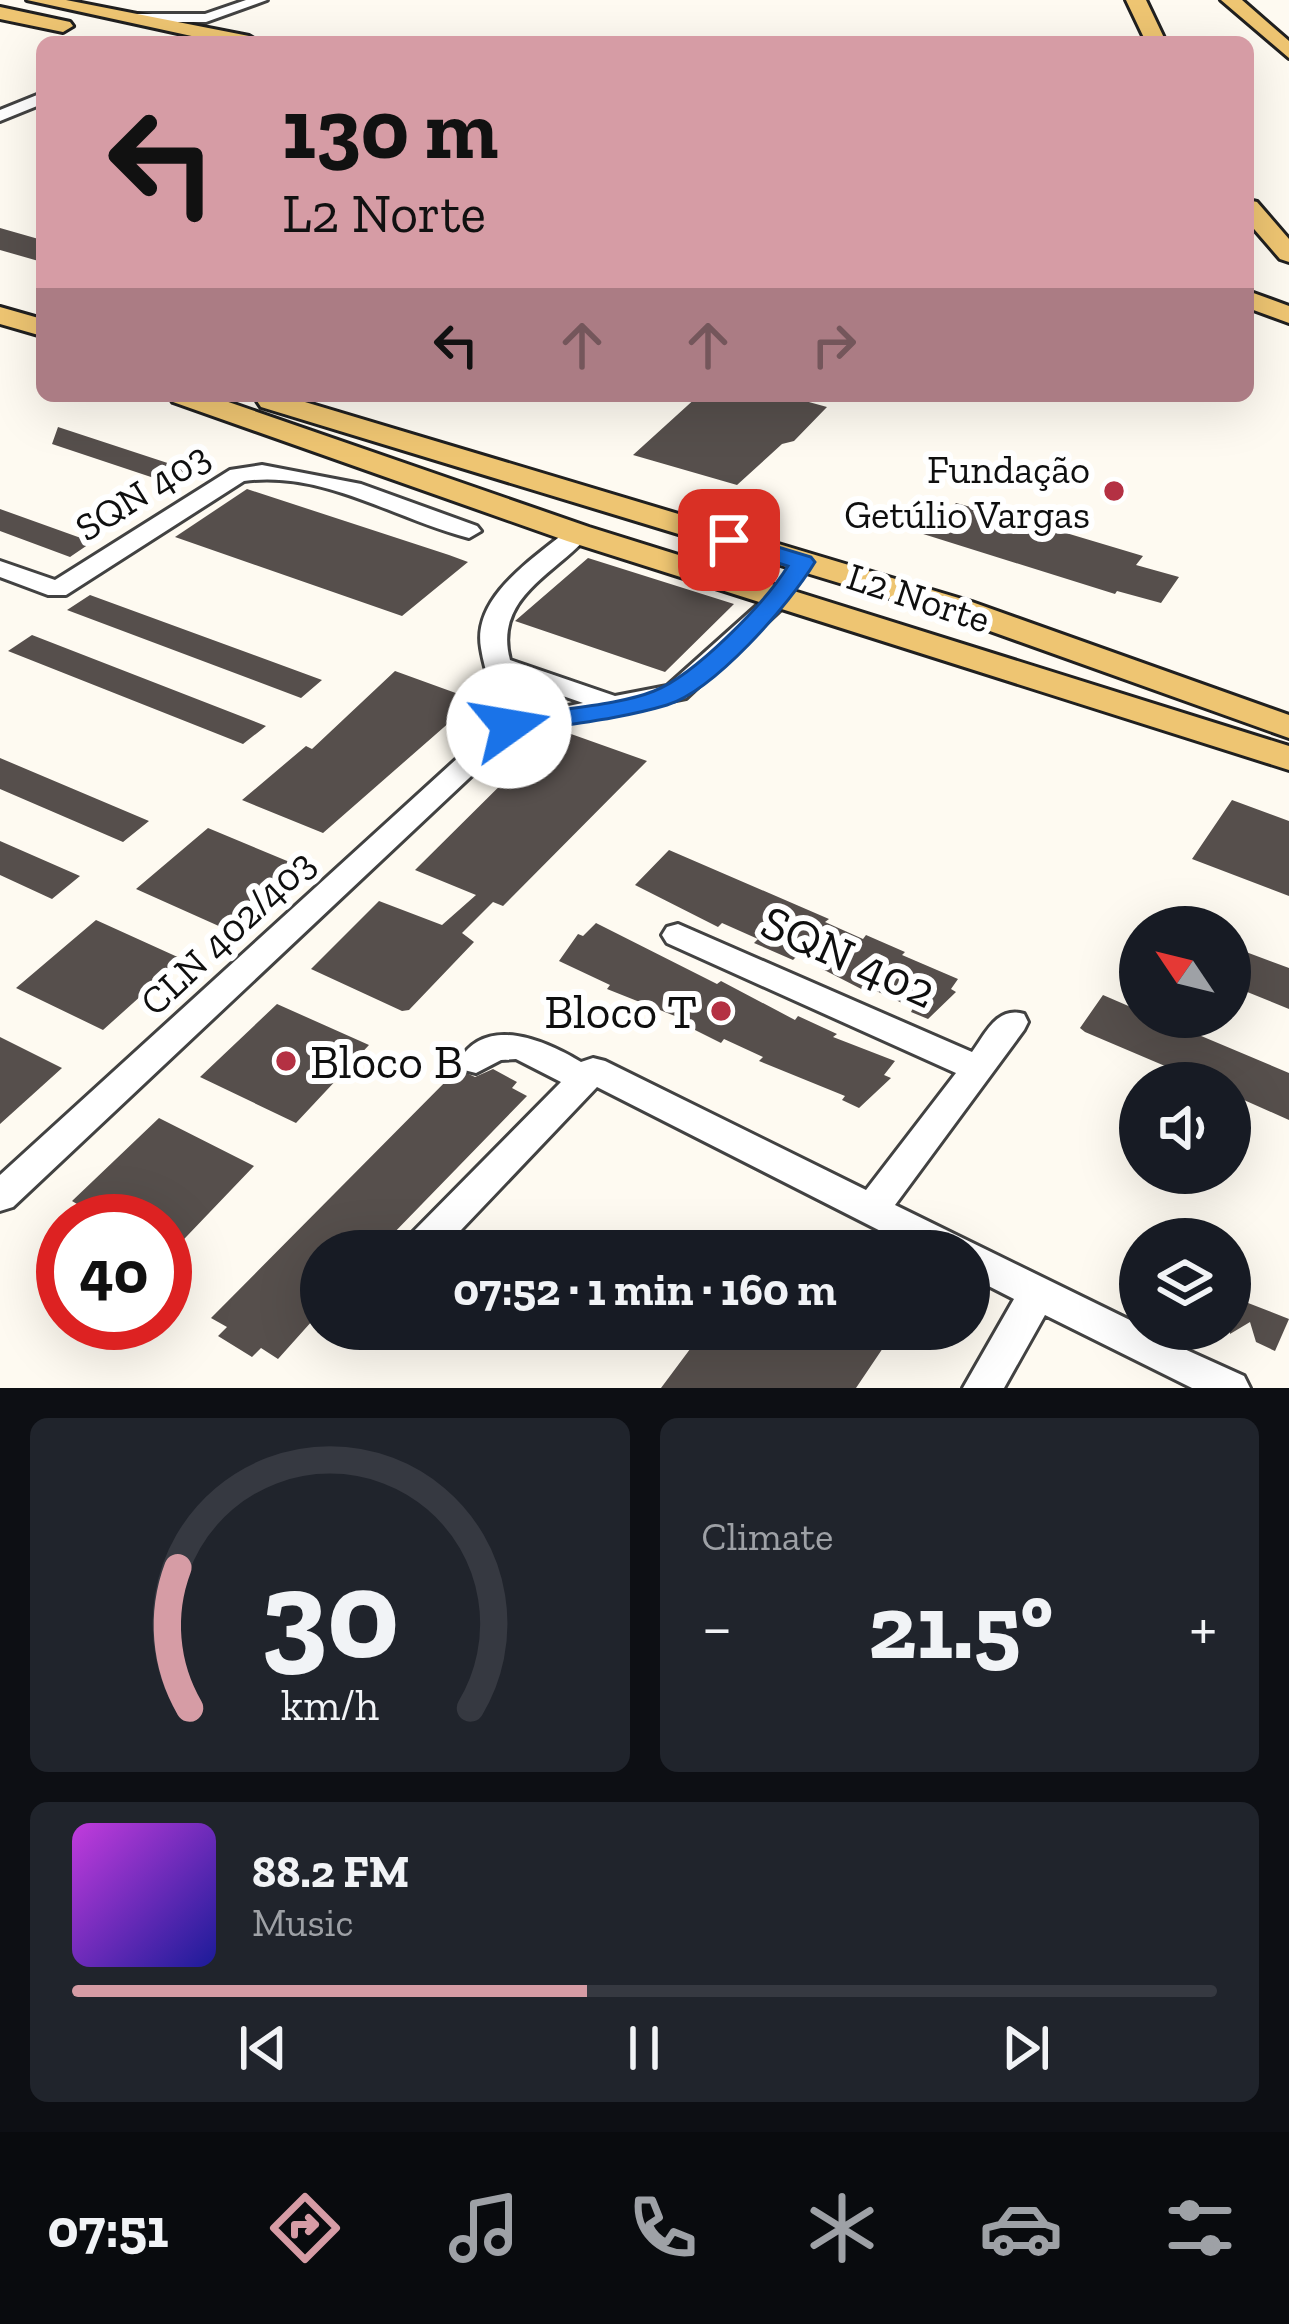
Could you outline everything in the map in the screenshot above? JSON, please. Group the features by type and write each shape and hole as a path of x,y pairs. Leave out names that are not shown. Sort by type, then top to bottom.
{"main road":[{"path":"37,0 223,36"},
{"path":"1227,1 1289,52"},
{"path":"1143,2 1154,36"},
{"path":"0,13 108,36"},
{"path":"1254,214 1289,254"},
{"path":"1254,256 1289,264"},
{"path":"1254,301 1289,315"},
{"path":"0,315 36,326"},
{"path":"0,338 36,349"},
{"name":"L2 Norte","path":"201,402 578,534 1289,758"},
{"name":"L2 Norte","path":"276,402 960,610 1289,727"},
{"path":"468,498 506,472"},
{"path":"781,597 802,562"},
{"path":"926,644 960,610"}],"street":[{"path":"133,18 198,19 260,0"},
{"path":"223,36 223,22 232,12"},
{"path":"0,116 36,101"},
{"name":"SQN 403","path":"0,568 57,590 238,475 254,470 296,474 469,532"},
{"path":"578,534 508,599 495,619 492,639 512,698 509,726 676,692 781,597"},
{"path":"500,665 619,707"},
{"name":"CLN 402/403","path":"0,1197 509,726"},
{"name":"SQN 402","path":"678,935 978,1069"},
{"path":"871,1210 1012,1022"},
{"path":"476,1060 497,1045 511,1044 526,1047 583,1079"},
{"path":"438,1230 593,1070 911,1230"},
{"path":"990,1270 1230,1388"},
{"path":"983,1388 1038,1294"}],"building":[{"path":"0,228 36,238 36,260 0,250"},
{"path":"691,402 809,402 827,407 794,441 782,444 737,485 633,455"},
{"path":"58,427 198,473 178,486 52,444"},
{"path":"247,489 468,562 402,616 175,537"},
{"path":"985,500 1019,509 1013,517 1143,556 1136,565 1179,577 1161,603 1115,594 920,533 941,510 948,512 956,503 978,509"},
{"path":"0,509 92,542 70,557 0,531"},
{"path":"588,558 734,604 665,672 515,621"},
{"path":"90,595 322,680 301,698 67,610"},
{"path":"32,635 266,726 243,744 8,651"},
{"path":"395,671 475,700 323,833 242,800 306,746 312,749"},
{"path":"557,729 647,761 503,906 493,902 462,933 474,942 409,1010 402,1011 311,969 379,901 442,925 476,895 415,870"},
{"path":"0,758 149,821 123,842 0,789"},
{"path":"1232,800 1289,821 1289,896 1192,859"},
{"path":"208,828 292,863 221,927 136,889"},
{"path":"0,841 80,876 52,899 0,875"},
{"path":"669,850 829,919 825,922 863,939 866,935 905,952 902,955 958,979 951,989 956,992 928,1019 874,990 871,994 797,956 793,960 754,943 758,939 722,923 718,927 635,885"},
{"path":"96,920 182,959 103,1030 16,988"},
{"name":"Bloco T","path":"596,923 795,1020 798,1016 837,1034 833,1037 895,1061 884,1075 891,1078 859,1108 842,1100 845,1096 681,1023 685,1020 607,989 610,985 559,961 578,934 583,936"},
{"path":"1251,954 1289,968 1289,1009 1251,994"},
{"path":"1103,995 1119,1002 1119,1038 1206,1038 1289,1073 1289,1120 1251,1103 1251,1062 1156,1062 1080,1028"},
{"name":"Bloco B","path":"277,1004 369,1045 296,1123 200,1077"},
{"path":"0,1037 62,1068 0,1124"},
{"path":"458,1069 475,1077 493,1069 517,1082 512,1088 527,1096 397,1230 300,1230 300,1334 278,1359 261,1348 252,1357 218,1336 227,1327 211,1318"},
{"path":"159,1118 254,1166 192,1231 192,1194 79,1194"},
{"path":"1251,1304 1289,1319 1275,1351 1256,1342"},
{"path":"689,1350 882,1350 856,1388 661,1388"}],"place":[{"name":"Fundação Getúlio Vargas","path":"1114,491"},
{"name":"Bloco T","path":"721,1011"},
{"name":"Bloco B","path":"286,1061"}],"route":[{"path":"509,726 663,698 722,654 781,597 802,562 729,540"}]}
